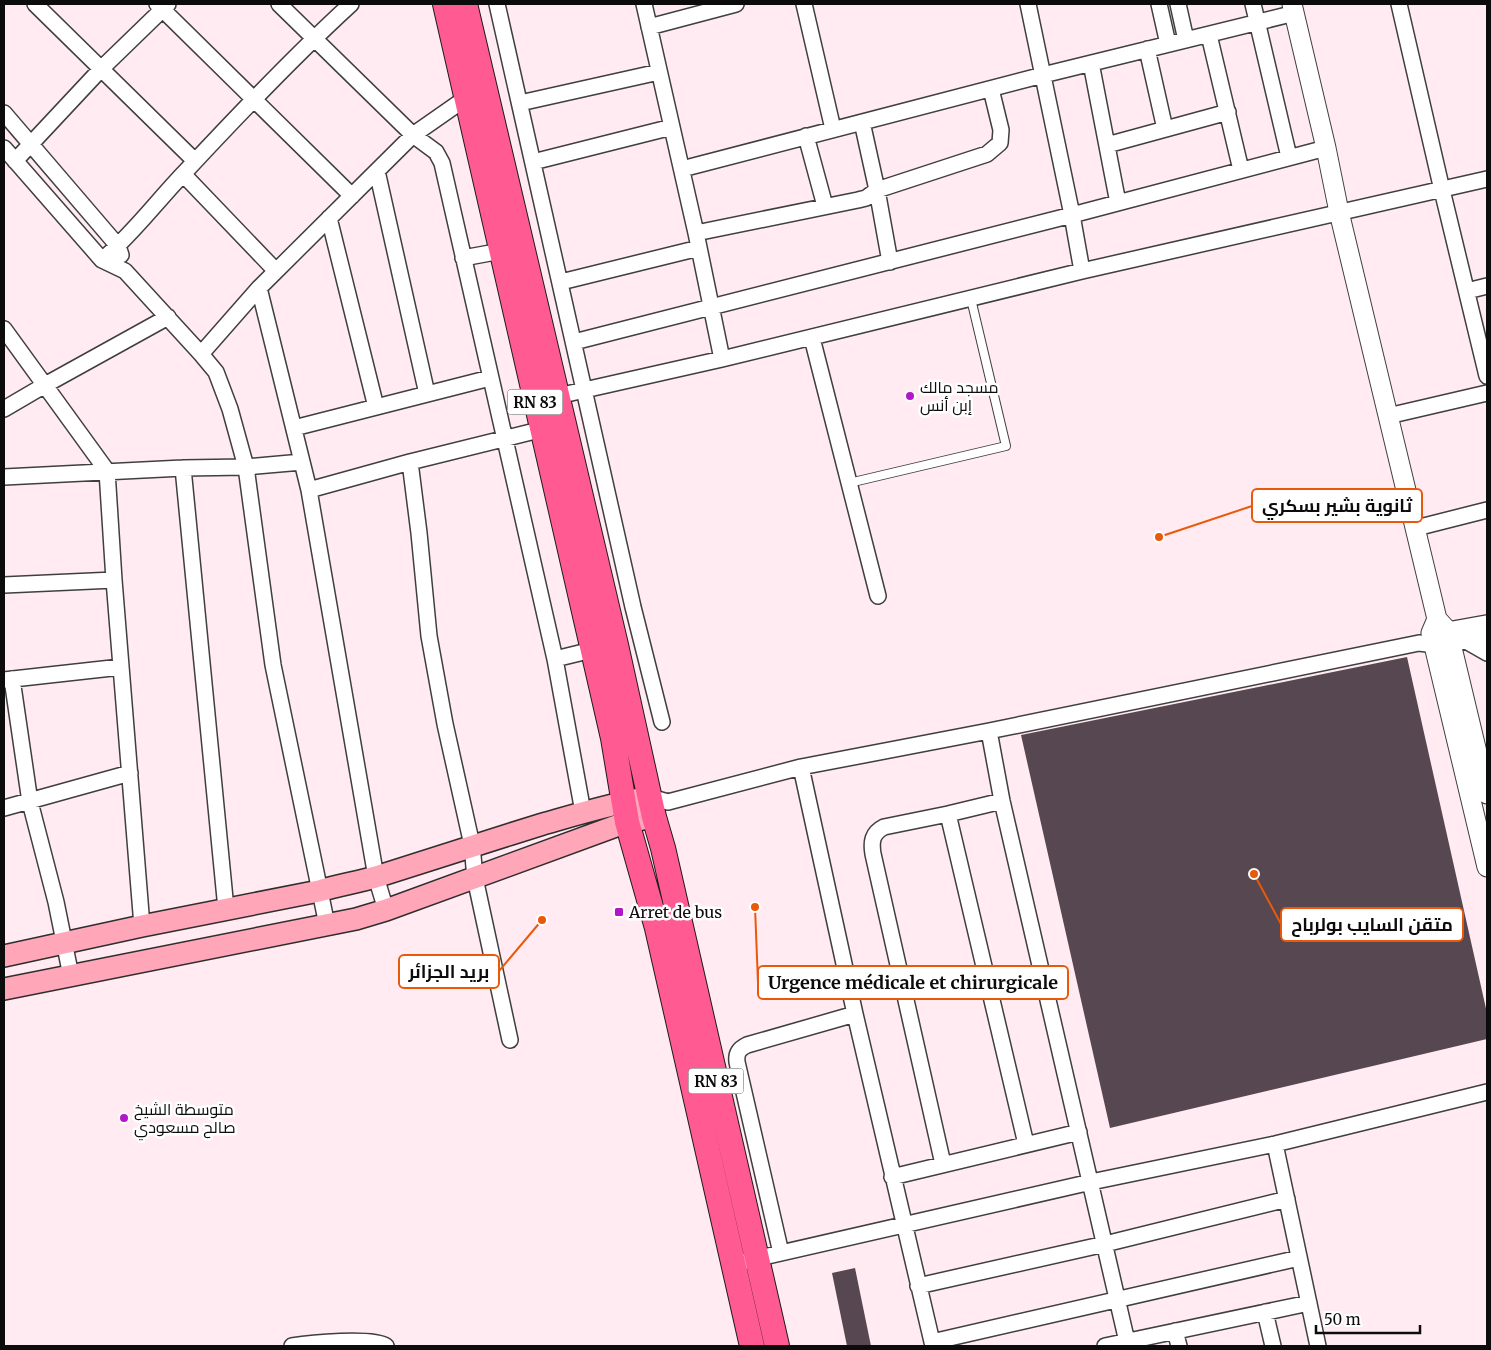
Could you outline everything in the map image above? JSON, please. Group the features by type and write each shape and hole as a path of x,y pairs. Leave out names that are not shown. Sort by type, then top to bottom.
{"main road":[{"name":"RN 83","path":"445,4 501,251 609,613 657,805 663,848 668,925 733,1264 752,1346"},
{"name":"RN 83","path":"465,4 546,398"},
{"name":"RN 83","path":"554,426 592,650 626,812 668,925 777,1346"},
{"path":"4,989 327,924 386,910 475,878 626,812 657,805"},
{"path":"4,956 319,891 376,876 583,812 626,812"}],"street":[{"path":"35,4 195,161"},
{"path":"279,4 413,135 436,152 442,163 555,659 583,812"},
{"path":"102,260 118,246 254,98 351,4"},
{"path":"497,4 633,607 662,722"},
{"path":"644,4 682,169 722,360"},
{"path":"650,27 736,4"},
{"path":"804,4 834,129"},
{"path":"1028,4 1082,271"},
{"path":"1159,4 1168,44"},
{"path":"1178,4 1186,40"},
{"path":"1253,4 1289,157"},
{"path":"1399,4 1487,376"},
{"path":"15,161 163,6 352,196"},
{"path":"682,169 991,88 1257,23 1294,9 1339,212 1441,637 1487,867"},
{"path":"1209,34 1241,170"},
{"path":"1147,50 1165,129"},
{"path":"1091,63 1118,203"},
{"path":"520,103 659,72"},
{"path":"561,282 697,240 825,206 866,198 877,190 987,154 1000,143 1001,130 991,88"},
{"path":"202,354 259,288 413,135 466,98"},
{"path":"1107,145 1228,112"},
{"path":"4,113 118,246 125,271"},
{"path":"862,122 890,262"},
{"path":"534,162 672,127"},
{"path":"806,136 825,206"},
{"path":"4,148 102,260 125,271 202,354 216,372 230,409 246,467 272,665 327,924"},
{"path":"574,342 1326,148"},
{"path":"377,171 427,394"},
{"path":"183,174 276,271"},
{"path":"546,398 722,360 1082,271 1487,180"},
{"path":"329,218 376,407"},
{"path":"463,258 501,251"},
{"path":"1467,291 1487,286"},
{"path":"259,288 310,490 376,876 386,910"},
{"path":"4,409 168,317"},
{"path":"4,329 108,471 114,580 142,926"},
{"path":"812,338 878,596"},
{"path":"294,428 490,378"},
{"path":"1388,416 1487,392"},
{"path":"310,490 410,462 554,426"},
{"path":"4,477 108,471 246,467 302,462"},
{"path":"410,462 429,636 445,724 472,845 475,878 510,1040"},
{"path":"183,468 226,909"},
{"path":"1416,528 1487,510"},
{"path":"4,586 114,580"},
{"path":"609,613 633,607"},
{"path":"657,805 801,767 989,731 1441,637 1487,623"},
{"path":"1441,637 1487,637"},
{"path":"1441,637 1487,653"},
{"path":"1441,637 1487,794"},
{"path":"555,659 592,650"},
{"path":"71,976 65,943 30,802 8,680 121,667"},
{"path":"989,731 1002,801 1080,1132 1127,1344"},
{"path":"801,767 892,1177 932,1344 1299,1258"},
{"path":"4,808 130,773"},
{"path":"943,1164 871,843 878,830 884,827 1002,801"},
{"path":"948,814 1026,1144"},
{"path":"781,1253 737,1062 737,1052 747,1045 855,1014"},
{"path":"733,1264 1091,1182 1275,1144 1487,1092"},
{"path":"892,1177 1080,1132"},
{"path":"1275,1144 1318,1346"},
{"path":"918,1286 1105,1244 1287,1199"},
{"path":"1105,1346 1127,1344 1175,1331 1309,1303"},
{"path":"1265,1312 1272,1346"},
{"path":"1175,1331 1178,1346"},
{"path":"292,1346 372,1342 381,1343 386,1346"}],"lane":[{"path":"849,483 1006,446 971,299"}],"building":[{"path":"1407,657 1487,1013 1487,1039 1110,1128 1021,735"},
{"path":"855,1268 871,1346 847,1346 832,1273"}],"place":[{"name":"مسجد مالك إبن أنس","path":"910,396"},
{"name":"ثانوية بشير بسكري","path":"1159,537"},
{"name":"متقن السايب بولرباح","path":"1254,874"},
{"name":"Urgence médicale et chirurgicale","path":"755,907"},
{"name":"Arret de bus","path":"619,912"},
{"name":"بريد الجزائر","path":"542,920"},
{"name":"متوسطة الشيخ صالح مسعودي","path":"124,1118"}]}
